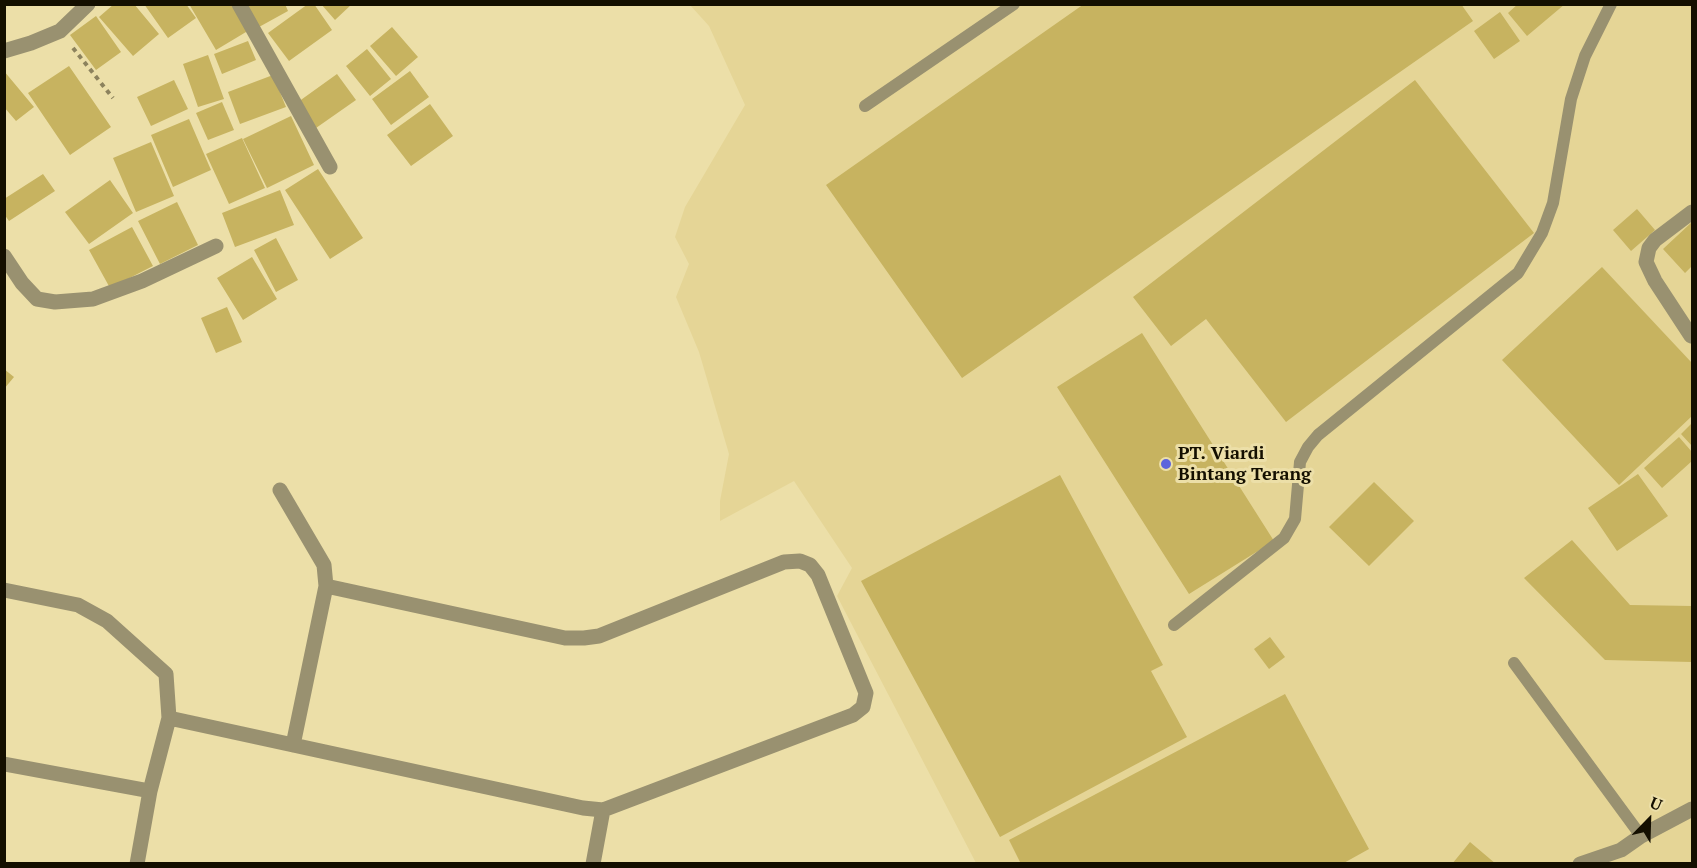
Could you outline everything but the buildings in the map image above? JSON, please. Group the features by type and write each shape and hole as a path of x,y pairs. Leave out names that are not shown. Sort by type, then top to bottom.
{"street":[{"path":"4,51 60,31 88,4"},
{"path":"239,4 330,167"},
{"path":"1691,336 1646,262 1649,248 1655,240 1692,212"},
{"path":"4,256 22,283 37,299 55,302 93,299 142,281 216,246"},
{"path":"280,490 324,566 326,586 293,745"},
{"path":"169,718 582,808 603,810 853,715 863,707 866,693 818,575 810,565 800,561 784,562 599,636 584,638 565,638 326,586"},
{"path":"4,590 78,605 107,621 166,674 169,718 150,791 137,864"},
{"path":"4,764 150,791"},
{"path":"1580,864 1617,857 1641,836 1692,809"},
{"path":"593,864 603,810"}],"lane":[{"path":"865,106 1014,4"},
{"path":"1174,625 1284,538 1295,519 1300,462 1318,435 1518,273 1542,233 1553,203 1572,99 1585,56 1611,4"},
{"path":"1514,663 1641,836"}],"path":[{"path":"60,31 112,98"}],"shaded area":[{"path":"690,5 1692,5 1692,863 976,863 837,596 852,568 794,481 720,521 720,501 729,454 699,352 676,297 689,264 675,237 685,207 745,105 709,26"}],"place":[{"name":"PT. Viardi Bintang Terang","path":"1166,464"}]}
